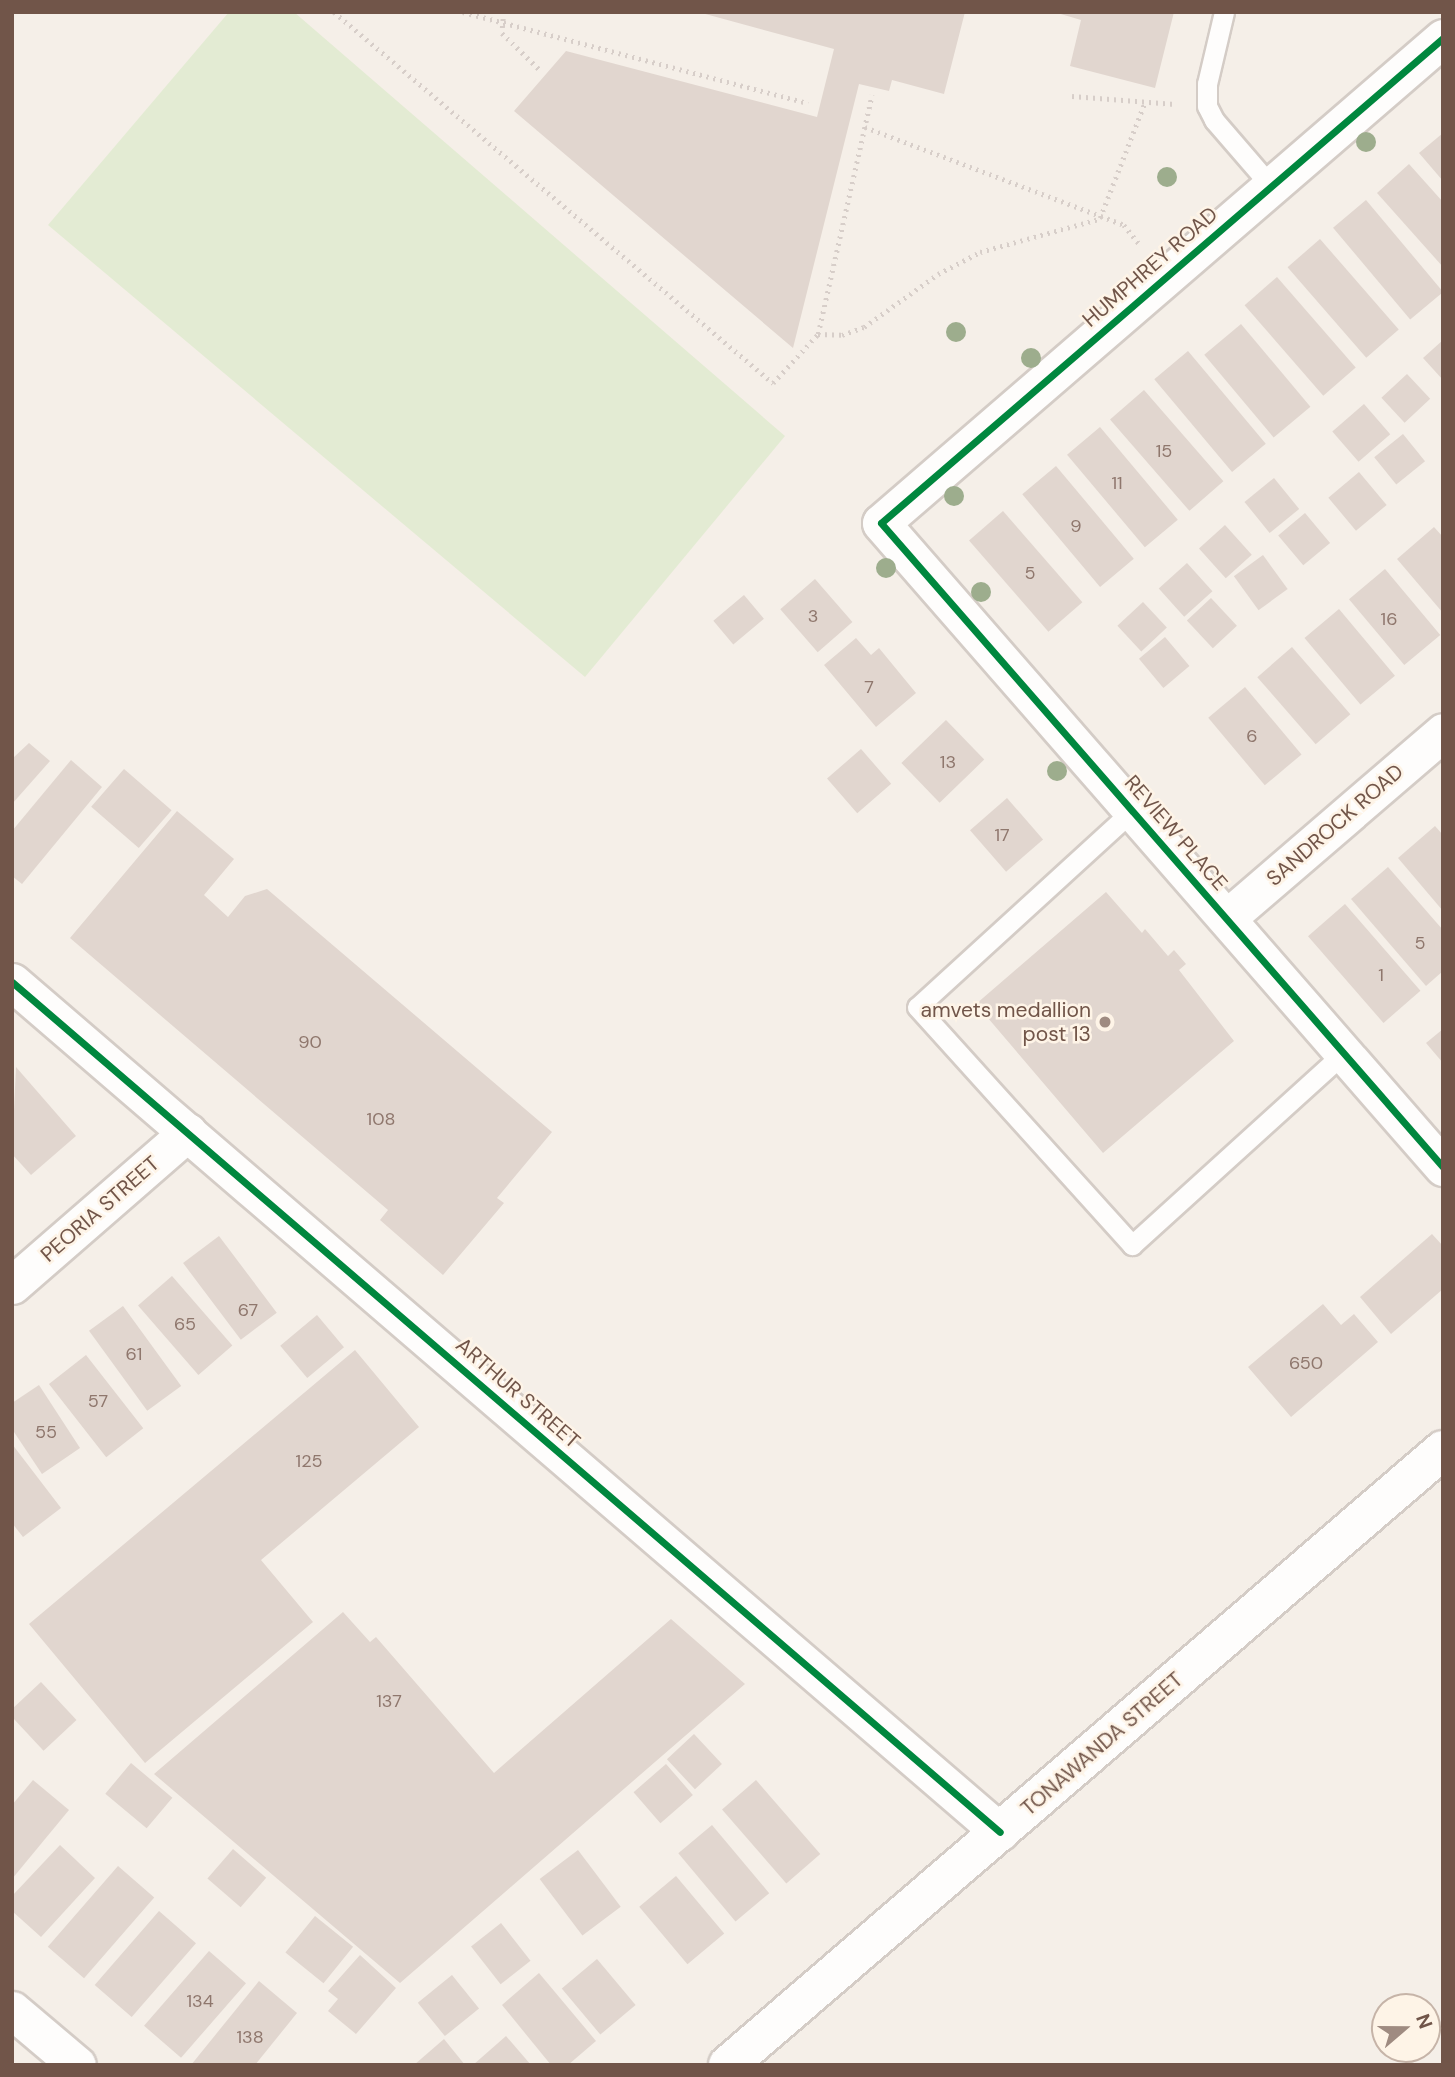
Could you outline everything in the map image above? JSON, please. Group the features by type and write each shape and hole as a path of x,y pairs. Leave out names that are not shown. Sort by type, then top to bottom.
{"street":[{"name":"HUMPHREY ROAD","path":"881,523 1443,38"},
{"name":"REVIEW PLACE","path":"881,523 1443,1167"},
{"name":"SANDROCK ROAD","path":"1227,918 1443,732"},
{"name":"ARTHUR STREET","path":"12,982 1000,1832"},
{"name":"PEORIA STREET","path":"12,1285 188,1132"},
{"name":"TONAWANDA STREET","path":"728,2065 1443,1450"},
{"path":"12,2010 77,2065"}],"lane":[{"path":"1224,12 1207,84 1207,106 1214,120 1271,186"},
{"path":"1133,810 917,1007 1132,1245 1344,1053"}],"path":[{"path":"334,12 774,383 818,334 872,95"},
{"path":"463,12 808,103"},
{"path":"504,12 500,23 502,33 540,70"},
{"path":"1072,96 1185,105"},
{"path":"1100,218 1145,102"},
{"path":"865,127 1124,225 1142,247"},
{"path":"818,334 842,335 864,327 938,274 980,251 1100,218"}],"green space":[{"path":"229,12 294,12 785,436 585,677 48,225"}],"building":[{"path":"698,12 965,12 944,94 892,80 889,91 859,84 793,348 514,111 566,51 817,117 834,49"},
{"path":"1054,12 1174,12 1155,88 1070,66 1081,20"},
{"path":"1443,133 1443,181 1419,153"},
{"path":"1409,164 1443,202 1443,267 1377,193"},
{"path":"1366,200 1443,292 1410,320 1333,228"},
{"path":"1320,239 1399,330 1366,358 1288,267"},
{"path":"1277,277 1356,368 1323,396 1245,305"},
{"path":"1241,324 1310,407 1274,438 1204,355"},
{"path":"1443,340 1443,380 1423,358"},
{"path":"1188,351 1266,444 1232,472 1154,379"},
{"path":"1407,374 1430,399 1405,423 1381,398"},
{"path":"1144,390 1223,481 1189,511 1110,420"},
{"path":"1364,404 1390,434 1359,462 1332,432"},
{"path":"1100,427 1178,520 1145,547 1067,455"},
{"path":"1403,434 1425,461 1396,484 1374,457"},
{"path":"1056,466 1134,559 1100,587 1022,494"},
{"path":"1359,472 1387,505 1356,531 1328,498"},
{"path":"1274,478 1299,509 1270,533 1244,502"},
{"path":"1003,511 1082,602 1048,632 969,541"},
{"path":"1305,513 1330,543 1303,565 1278,535"},
{"path":"1225,525 1252,555 1226,578 1199,548"},
{"path":"1434,527 1443,537 1443,613 1397,559"},
{"path":"1263,555 1288,589 1259,610 1234,576"},
{"path":"1187,563 1212,591 1184,617 1159,588"},
{"path":"1385,569 1440,635 1404,665 1349,599"},
{"path":"815,579 852,622 818,652 780,609"},
{"path":"744,595 764,619 733,644 713,621"},
{"path":"1211,598 1237,626 1213,648 1187,621"},
{"path":"1143,602 1167,628 1141,651 1117,626"},
{"path":"1339,609 1395,676 1360,705 1305,638"},
{"path":"1165,637 1189,666 1163,688 1139,659"},
{"path":"856,638 871,655 879,648 916,693 876,727 824,665"},
{"path":"1292,647 1350,714 1316,744 1257,677"},
{"path":"1245,687 1302,754 1265,785 1208,718"},
{"path":"946,720 984,760 940,803 901,763"},
{"path":"29,743 50,761 12,804 12,759"},
{"path":"861,749 891,784 857,813 827,779"},
{"path":"71,760 102,787 22,884 12,876 12,831"},
{"path":"124,769 172,810 139,848 91,807"},
{"path":"1007,798 1043,840 1006,872 970,830"},
{"path":"177,811 234,859 204,895 228,917 245,896 267,889 552,1132 497,1198 504,1203 443,1275 380,1220 388,1210 70,938"},
{"path":"1435,826 1443,835 1443,911 1398,858"},
{"path":"1388,867 1443,930 1443,971 1426,986 1351,899"},
{"name":"amvets medallion post 13","path":"1106,892 1142,933 1145,929 1168,956 1174,950 1186,964 1179,970 1234,1041 1103,1153 976,1004"},
{"path":"1345,904 1420,991 1383,1023 1308,936"},
{"path":"1443,1029 1443,1063 1426,1043"},
{"path":"16,1067 76,1136 31,1175 12,1154"},
{"path":"1432,1234 1443,1246 1443,1289 1391,1334 1360,1297"},
{"path":"219,1236 277,1313 241,1340 183,1263"},
{"path":"172,1276 232,1345 198,1375 138,1306"},
{"path":"1323,1304 1341,1325 1354,1314 1378,1342 1291,1417 1248,1367"},
{"path":"123,1306 181,1386 147,1411 89,1331"},
{"path":"317,1315 344,1347 307,1378 280,1346"},
{"path":"355,1350 419,1427 261,1560 313,1622 145,1763 29,1624"},
{"path":"86,1355 143,1428 106,1457 49,1384"},
{"path":"39,1385 80,1448 42,1474 12,1429 12,1403"},
{"path":"12,1444 61,1508 23,1537 12,1523"},
{"path":"343,1612 370,1642 376,1637 494,1773 671,1619 745,1684 400,1983 154,1774"},
{"path":"41,1682 76,1720 44,1751 12,1717 12,1709"},
{"path":"694,1734 722,1764 695,1789 667,1759"},
{"path":"131,1763 172,1798 147,1828 105,1794"},
{"path":"666,1764 693,1795 660,1823 634,1792"},
{"path":"33,1780 69,1810 12,1879 12,1805"},
{"path":"756,1780 820,1854 786,1883 722,1810"},
{"path":"712,1825 769,1893 736,1921 678,1853"},
{"path":"60,1845 95,1878 41,1937 12,1911 12,1896"},
{"path":"233,1849 266,1878 241,1907 207,1878"},
{"path":"578,1850 621,1907 582,1936 540,1879"},
{"path":"118,1866 154,1897 84,1978 48,1947"},
{"path":"676,1876 724,1933 687,1964 639,1907"},
{"path":"159,1911 196,1943 132,2017 95,1985"},
{"path":"315,1916 353,1947 324,1983 285,1953"},
{"path":"501,1923 531,1961 501,1984 471,1946"},
{"path":"209,1951 246,1983 181,2058 144,2026"},
{"path":"360,1955 396,1988 356,2034 328,2011 338,1999 328,1991"},
{"path":"597,1959 636,2005 600,2035 562,1989"},
{"path":"539,1973 596,2041 568,2065 551,2065 502,2005"},
{"path":"452,1975 479,2008 445,2036 418,2003"},
{"path":"259,1981 297,2013 255,2065 191,2065"},
{"path":"506,2036 531,2065 473,2065"},
{"path":"444,2039 465,2065 414,2065"}],"cycle path":[{"path":"1443,38 881,523 1443,1167"},
{"path":"12,982 1000,1832"}],"place":[{"name":"amvets medallion post 13","path":"1105,1022"}]}
